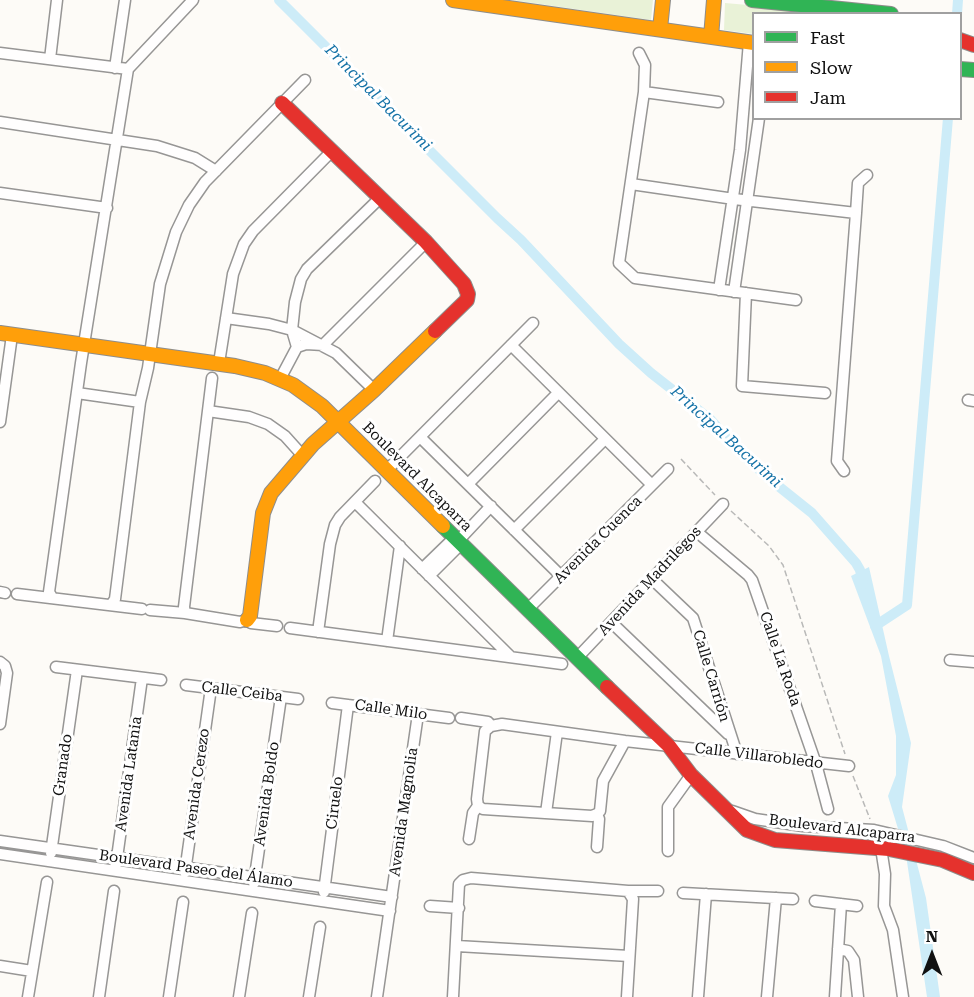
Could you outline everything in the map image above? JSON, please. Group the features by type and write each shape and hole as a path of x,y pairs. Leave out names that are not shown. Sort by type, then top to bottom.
{"street":[{"path":"50,59 57,0"},
{"path":"115,68 125,0"},
{"path":"52,597 49,592 77,393 128,69 193,0"},
{"path":"453,0 475,1 751,42 734,199 719,290"},
{"path":"660,29 663,0"},
{"path":"711,37 714,0"},
{"path":"752,0 871,12"},
{"path":"0,53 128,69"},
{"path":"639,53 645,65 644,92 619,263 635,278 796,300"},
{"path":"111,605 115,599 140,402 150,355 160,284 176,232 189,205 205,182 304,80"},
{"path":"644,92 718,102"},
{"path":"8,593 185,613 240,622 247,620 250,616 266,505 271,493 313,444 339,423 467,300 468,294 464,284 426,242 282,103"},
{"path":"734,292 759,120"},
{"path":"0,122 157,146 180,152 207,164 216,171"},
{"path":"219,363 232,274 244,244 253,231 332,151"},
{"path":"844,471 837,460 858,183 867,175"},
{"path":"631,184 856,213"},
{"path":"0,193 107,208"},
{"path":"297,347 292,330 297,287 307,268 381,198"},
{"path":"280,379 297,347 306,344 323,345 426,242"},
{"path":"746,293 742,386 825,393"},
{"path":"226,318 292,330 323,345 336,353 374,390"},
{"path":"387,470 533,323"},
{"path":"0,422 6,334"},
{"name":"Boulevard Alcaparra","path":"6,334 250,369 280,379 308,394 669,746 691,775 741,826 763,837 885,849 930,857 944,860 974,873"},
{"path":"511,345 652,485"},
{"path":"185,613 212,378"},
{"path":"77,393 140,402"},
{"path":"468,484 558,393"},
{"path":"208,411 249,417 268,424 285,436 303,456"},
{"path":"420,437 562,577"},
{"path":"514,530 605,439"},
{"name":"Avenida Cuenca","path":"527,610 668,469"},
{"path":"318,632 334,525 375,482"},
{"path":"355,502 511,657"},
{"name":"Avenida Madrilegos","path":"577,658 723,504"},
{"path":"426,572 490,506"},
{"name":"Calle La Roda","path":"697,532 752,580 816,764 828,809"},
{"path":"387,641 400,546"},
{"name":"Calle Carrión","path":"652,579 693,618 737,754"},
{"path":"247,620 251,623 277,626"},
{"path":"611,622 730,736"},
{"path":"290,628 562,664"},
{"path":"950,660 974,662"},
{"path":"0,723 7,678 2,664"},
{"path":"56,667 161,680"},
{"name":"Granado","path":"50,861 77,670"},
{"name":"Avenida Latania","path":"116,871 142,678"},
{"name":"Calle Ceiba","path":"186,685 298,699"},
{"name":"Avenida Cerezo","path":"184,881 211,688"},
{"name":"Avenida Boldo","path":"253,891 281,697"},
{"name":"Calle Milo","path":"332,702 449,718"},
{"name":"Ciruelo","path":"323,901 348,705"},
{"name":"Avenida Magnolia","path":"377,997 418,714"},
{"name":"Calle Villarobledo","path":"461,718 488,722 491,726 502,724 625,741 849,766"},
{"path":"470,839 473,813 478,807 485,731 491,726"},
{"path":"546,813 557,732"},
{"path":"478,807 592,816 597,814 600,811 603,781 625,741"},
{"path":"668,851 668,807 691,775"},
{"name":"Boulevard Alcaparra","path":"725,808 755,819 803,826 879,831 943,846 974,858"},
{"path":"597,814 599,819 597,846"},
{"path":"879,831 885,849 884,906 893,930 903,997"},
{"name":"Boulevard Paseo del Álamo","path":"0,841 392,897"},
{"name":"Boulevard Paseo del Álamo","path":"0,854 390,911"},
{"path":"453,997 459,884 466,878 628,891 658,891"},
{"path":"28,997 47,882"},
{"path":"99,997 114,891"},
{"path":"627,997 633,899 628,891"},
{"path":"683,893 793,898"},
{"path":"698,997 706,894"},
{"path":"767,997 776,898"},
{"path":"815,901 857,906"},
{"path":"169,997 183,902"},
{"path":"835,997 842,904"},
{"path":"430,906 459,908"},
{"path":"238,997 252,913"},
{"path":"309,997 320,927"},
{"path":"457,946 629,956"},
{"path":"838,949 848,951 854,960 858,997"},
{"path":"0,966 32,971"}],"path":[{"path":"681,459 723,504 769,546 783,565 849,766 879,831"}],"green space":[{"path":"512,0 653,0 651,20"},
{"path":"725,3 828,12 752,12 752,34 724,30"}],"water":[{"path":"869,567 911,743 902,807 926,898 940,997 927,997 906,855 888,796 896,775 896,736 881,656 851,576"}],"waterway":[{"name":"Principal Bacurimi","path":"279,0 521,240 619,344 651,373 711,420 734,446 767,477 812,513 856,563 863,584"},
{"path":"957,12 958,0"},
{"path":"875,626 907,605 948,120"}],"traffic: fast":[{"path":"752,0 871,12"},
{"path":"962,69 974,70"},
{"path":"443,526 607,687"}],"traffic: slow":[{"path":"453,0 752,43"},
{"path":"660,29 663,0"},
{"path":"711,37 714,0"},
{"path":"247,620 250,616 263,513 271,493 313,444 374,390 435,331"},
{"path":"0,333 235,366 265,373 293,385 322,406 443,526"}],"traffic: jam":[{"path":"962,41 974,45"},
{"path":"282,103 426,242 464,284 468,294 467,300 435,331"},
{"path":"607,687 669,746 691,775 747,830 775,840 889,849 943,860 974,873"}]}
